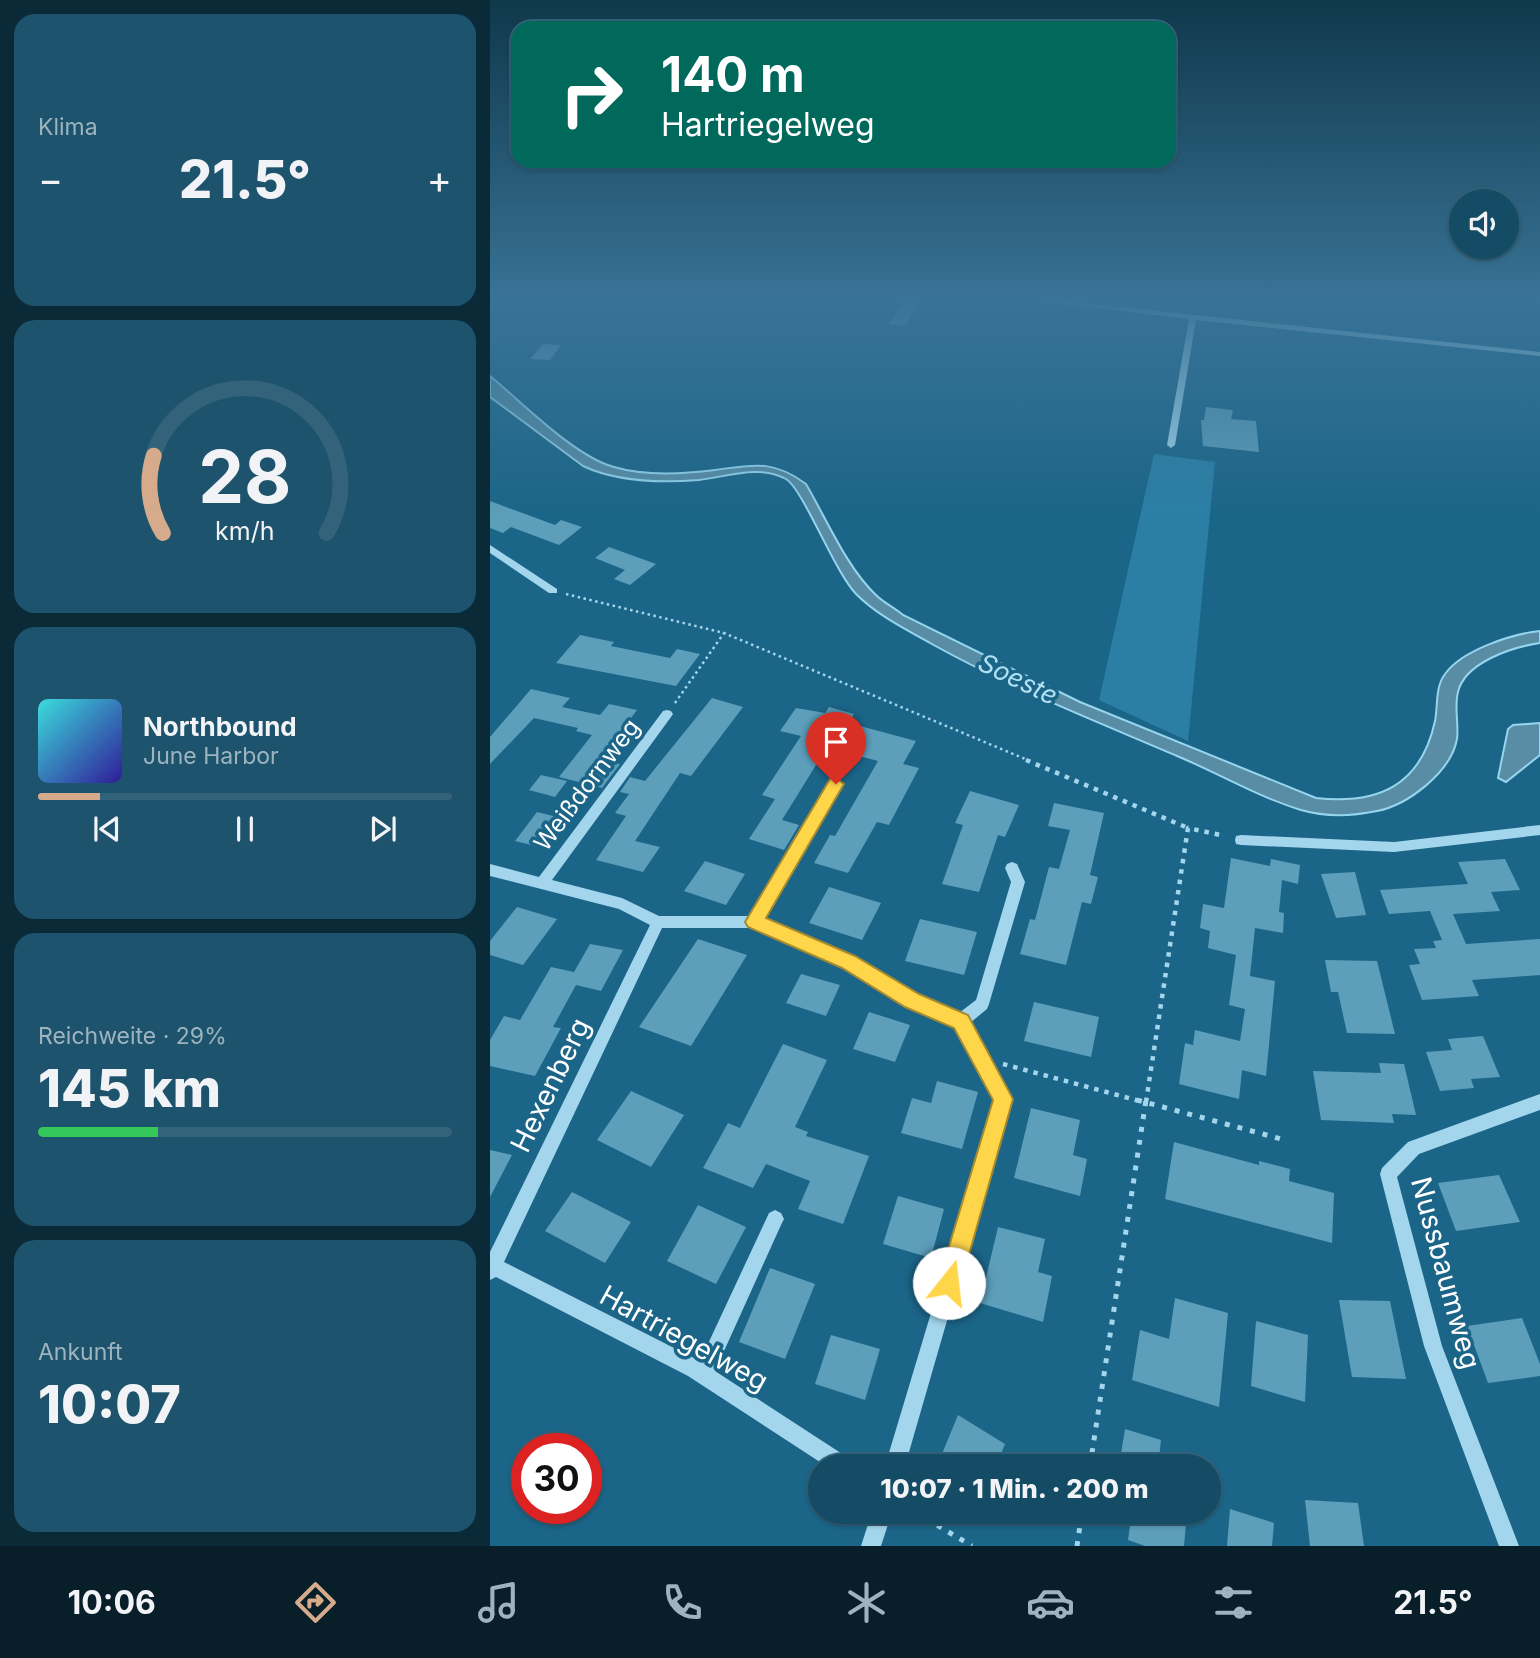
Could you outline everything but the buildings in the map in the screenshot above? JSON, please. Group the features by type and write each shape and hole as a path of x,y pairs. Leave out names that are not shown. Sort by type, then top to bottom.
{"street":[{"path":"1171,446 1184,373"},
{"path":"490,548 552,591"},
{"name":"Weißdornweg","path":"543,882 667,714"},
{"path":"754,922 836,784"},
{"path":"1241,840 1394,847 1540,830"},
{"path":"961,1021 982,1004 1018,882 1012,868"},
{"name":"Weißdornweg","path":"490,870 622,904 658,922"},
{"path":"658,922 754,922 849,962 912,1000 961,1021 1003,1099 899,1454"},
{"name":"Hexenberg","path":"491,1269 658,922"},
{"name":"Nussbaumweg","path":"1509,1546 1433,1346 1388,1174 1414,1148 1540,1102"},
{"path":"703,1375 775,1219"},
{"name":"Hartriegelweg","path":"491,1269 703,1375 825,1454"},
{"path":"871,1546 878,1524"}],"path":[{"path":"552,591 724,633 1188,828 1241,840"},
{"path":"667,714 724,633"},
{"path":"1092,1454 1188,828"},
{"path":"981,1058 1285,1140"},
{"path":"935,1524 972,1546"},
{"path":"1077,1546 1080,1524"}],"shaded area":[{"path":"1154,454 1215,462 1188,741 1099,700"}],"water":[{"name":"Soeste","path":"490,376 582,452 614,467 638,472 664,473 762,466 794,476 806,484 846,557 865,584 903,615 1080,702 1316,798 1359,798 1378,794 1394,786 1408,775 1428,743 1435,721 1440,685 1453,665 1488,645 1516,636 1540,631 1540,643 1491,658 1480,664 1462,681 1456,704 1457,739 1453,751 1437,775 1414,794 1389,808 1368,813 1329,815 1301,810 1021,689 960,659 873,609 847,583 801,498 786,479 765,472 754,472 699,480 655,481 596,471 583,466 490,397"},
{"path":"1540,723 1540,755 1506,782 1498,778 1508,729 1513,725"}],"route":[{"path":"836,784 754,922 849,962 912,1000 961,1021 1003,1099 949,1283"}]}
